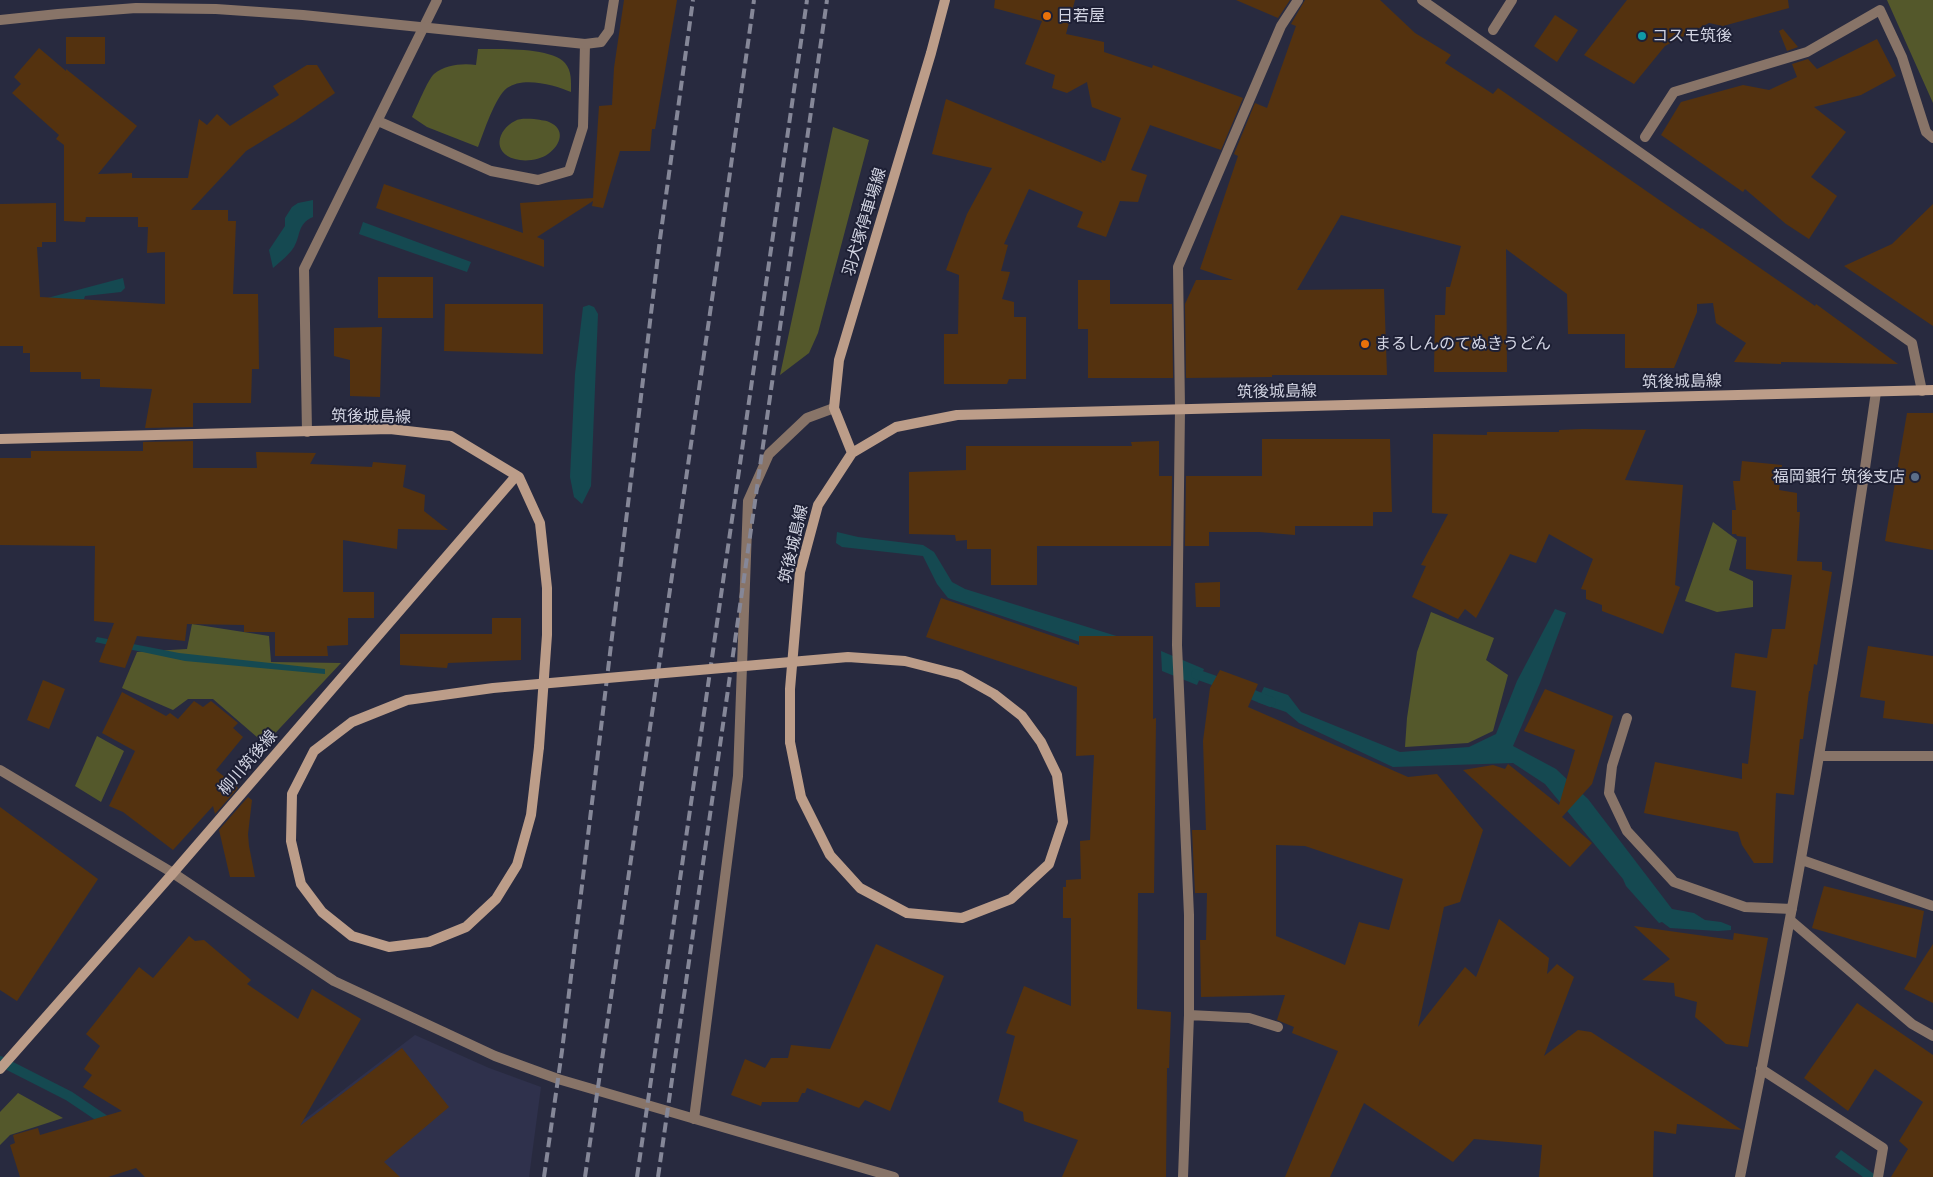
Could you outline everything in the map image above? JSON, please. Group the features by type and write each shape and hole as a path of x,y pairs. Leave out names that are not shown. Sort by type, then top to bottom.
{"main road":[{"name":"羽犬塚停車場線","path":"852,453 834,408 839,360 931,53 944,0"},
{"name":"筑後城島線","path":"0,439 390,429 451,436 519,477 540,523 547,588 547,635 538,747 531,814 518,865 496,899 466,927 429,942 389,947 352,936 322,912 302,884 290,841 292,794 314,751 352,722 407,700 493,688 848,657 904,661 960,675 994,694 1022,716 1041,742 1057,775 1063,822 1048,864 1011,899 962,918 907,913 860,888 830,855 801,797 790,742 790,689 800,572 818,505 852,453 896,427 957,415 1933,390"},
{"name":"柳川筑後線","path":"0,1069 173,873 516,476"}],"street":[{"path":"307,432 304,269 437,0"},
{"path":"0,20 136,8 216,9 303,15 585,44 601,42 609,31 614,0"},
{"path":"1183,1177 1189,1015 1189,915 1177,645 1180,409 1178,267 1281,26 1298,0"},
{"path":"1422,0 1912,342 1922,390"},
{"path":"1493,30 1512,0"},
{"path":"1645,137 1674,92 1806,52 1880,10 1902,57 1926,132 1933,138"},
{"path":"378,121 491,171 538,180 569,171 583,127 585,44"},
{"path":"1740,1177 1802,860 1820,756 1876,392"},
{"path":"694,1119 738,776 748,501 769,454 807,418 834,408"},
{"path":"1628,718 1612,766 1609,793 1628,831 1674,882 1745,907 1792,909"},
{"path":"1820,756 1933,756"},
{"path":"0,770 173,873 334,980 496,1056 558,1079 871,1174 894,1177"},
{"path":"1802,860 1922,904 1933,906"},
{"path":"1790,920 1912,1024 1933,1036"},
{"path":"1189,1015 1249,1018 1278,1027"},
{"path":"1761,1069 1883,1148 1878,1175"}],"shaded area":[{"path":"1887,0 1933,0 1933,103"},
{"path":"478,49 524,50 549,54 558,58 565,63 569,70 571,92 548,84 530,82 514,84 507,88 494,107 478,147 427,127 412,117 431,77 438,71 454,65 476,65"},
{"path":"534,119 547,121 558,129 560,137 556,146 548,154 537,159 519,160 503,152 500,147 500,141 504,130 517,120"},
{"path":"833,127 869,140 818,333 809,353 780,375"},
{"path":"313,200 313,217 302,226 292,250 273,268 269,250 285,226 285,218 292,207 298,203"},
{"path":"363,222 471,262 467,272 359,234"},
{"path":"123,278 125,288 121,292 85,296 84,299 36,301"},
{"path":"589,305 594,307 598,314 591,486 582,504 574,497 570,477 575,374 583,307"},
{"path":"1713,522 1737,540 1729,570 1753,581 1753,607 1717,612 1685,601"},
{"path":"837,532 858,537 923,545 934,552 952,582 965,589 1126,639 1125,657 948,598 937,584 923,556 842,547 836,543"},
{"path":"1555,609 1566,613 1540,683 1513,746 1556,769 1588,799 1672,909 1694,913 1705,920 1721,922 1731,926 1731,930 1670,928 1662,922 1659,923 1626,886 1623,879 1545,784 1513,763 1393,767 1299,723 1286,712 1257,702 1264,687 1288,695 1301,712 1400,752 1469,747 1496,734 1517,681"},
{"path":"1431,612 1494,638 1486,660 1508,675 1493,731 1468,743 1405,747 1407,718 1417,652"},
{"path":"192,624 269,636 271,662 341,663 265,744 213,699 188,699 173,710 122,688 137,652 187,649"},
{"path":"97,637 179,653 325,669 325,674 185,661 95,642"},
{"path":"1161,651 1204,669 1197,685 1162,671"},
{"path":"97,736 124,751 101,802 75,786"},
{"path":"415,1035 489,1068 541,1087 529,1177 222,1177 312,1114"},
{"path":"18,1093 63,1118 10,1135 0,1145 0,1112"},
{"path":"1841,1150 1878,1177 1863,1177 1835,1157"}],"building":[{"path":"624,0 677,0 655,129 652,129 650,151 620,151 603,208 592,206 593,201 537,237 544,240 544,267 376,208 384,184 523,233 520,203 593,198 599,106 612,105 614,68"},
{"path":"995,0 1075,0 1066,34 1104,42 1104,52 1152,68 1153,65 1243,98 1221,150 1150,125 1131,170 1147,175 1138,202 1120,201 1106,237 1077,227 1083,212 1029,189 1004,244 1008,245 1001,271 1010,272 1002,299 1014,302 1014,317 1026,317 1026,379 1009,379 1007,384 944,384 944,334 958,334 959,275 946,270 967,214 992,168 932,154 946,99 1102,163 1101,160 1105,161 1121,118 1092,107 1087,82 1067,93 1052,88 1055,75 1025,64 1042,21 994,8"},
{"path":"1236,0 1290,0 1278,18"},
{"path":"1305,0 1380,0 1415,33 1451,55 1445,63 1493,94 1498,88 1701,229 1815,306 1816,304 1898,364 1734,362 1746,343 1716,323 1713,303 1697,304 1697,312 1674,368 1625,368 1625,334 1568,334 1567,294 1506,249 1507,372 1434,372 1435,315 1445,315 1446,287 1450,287 1461,246 1341,215 1297,290 1384,289 1387,375 1272,375 1272,377 1186,378 1185,304 1196,280 1233,280 1200,269 1238,156 1234,154 1255,103 1267,108 1296,26 1291,24"},
{"name":"コスモ筑後","path":"1627,0 1788,0 1789,8 1723,26 1709,23 1665,46 1634,84 1584,55"},
{"path":"1555,15 1578,30 1557,62 1534,46"},
{"path":"1783,29 1798,47 1787,51 1779,31"},
{"path":"66,37 105,37 105,64 66,64"},
{"path":"1877,39 1896,76 1861,95 1814,107 1846,132 1811,177 1837,196 1809,239 1786,224 1745,189 1743,192 1661,135 1681,102 1743,85 1769,90 1797,77 1792,64 1808,59 1817,69"},
{"path":"39,48 137,126 98,174 132,173 132,178 188,178 199,119 207,125 217,114 230,126 279,95 273,86 307,65 317,65 335,93 295,121 246,151 191,210 228,210 228,221 236,221 233,294 258,294 259,369 252,369 251,403 193,403 193,427 145,428 152,389 100,387 100,379 81,379 81,372 30,372 30,353 23,353 23,346 0,346 0,204 56,203 56,242 42,242 42,247 37,247 40,297 165,304 165,252 147,253 148,227 138,227 138,217 86,217 85,222 64,221 64,145 56,139 59,135 12,93 21,84 14,77"},
{"path":"1933,204 1933,326 1844,266 1892,244"},
{"path":"378,277 433,277 433,318 378,318"},
{"path":"1078,280 1110,280 1110,304 1172,304 1173,378 1088,378 1088,329 1078,329"},
{"path":"445,304 543,304 543,354 444,351"},
{"path":"382,327 380,397 350,396 350,360 334,356 334,328"},
{"name":"福岡銀行 筑後支店","path":"1907,413 1933,413 1933,550 1885,541"},
{"path":"1559,430 1646,430 1625,480 1683,485 1675,585 1680,587 1663,634 1602,611 1602,605 1586,599 1586,590 1581,589 1593,559 1549,534 1536,563 1510,554 1476,618 1465,609 1458,619 1412,597 1426,566 1421,565 1448,514 1432,513 1433,434 1487,435 1487,432 1559,432"},
{"path":"1262,439 1390,439 1392,512 1373,512 1373,526 1295,526 1295,535 1259,532 1209,532 1209,546 1185,546 1186,476 1262,476"},
{"path":"193,441 193,468 257,468 256,452 316,453 310,464 372,467 373,462 406,465 403,487 425,495 424,511 448,530 398,529 397,549 343,540 343,592 374,592 374,618 348,618 348,645 327,646 328,656 275,656 275,632 244,632 244,625 187,624 185,641 137,636 125,668 99,662 114,623 94,621 95,546 0,545 0,458 31,458 31,451 143,451 143,442"},
{"path":"1159,441 1159,476 1172,476 1171,546 1037,546 1037,585 991,585 991,549 967,549 967,540 956,541 955,535 909,534 909,472 966,470 966,446 1132,446 1131,442"},
{"path":"1742,461 1782,465 1779,490 1797,493 1797,512 1800,512 1797,561 1822,562 1822,570 1832,572 1817,665 1814,664 1809,691 1803,739 1800,739 1794,795 1776,793 1773,863 1754,863 1742,845 1738,832 1644,813 1655,762 1742,779 1742,763 1748,764 1756,691 1731,687 1735,653 1767,658 1772,629 1785,629 1792,575 1746,569 1746,537 1732,534 1732,510 1736,510 1733,481 1740,481"},
{"path":"1220,582 1220,607 1196,607 1195,583"},
{"path":"941,598 1079,645 1079,636 1153,636 1153,719 1156,718 1154,893 1138,893 1137,1009 1171,1012 1169,1068 1167,1068 1166,1177 1062,1177 1078,1140 1024,1121 1023,1112 998,1102 1015,1036 1006,1033 1024,986 1071,1006 1071,918 1063,918 1063,887 1066,887 1066,880 1081,879 1080,841 1090,840 1094,755 1076,756 1077,687 926,637"},
{"path":"492,618 521,618 521,660 448,663 447,668 400,665 400,634 492,634"},
{"path":"1868,646 1933,656 1933,724 1883,718 1885,701 1860,697"},
{"path":"1220,670 1258,684 1248,707 1408,777 1437,774 1483,830 1460,902 1444,907 1418,1027 1465,967 1476,977 1499,919 1549,958 1547,974 1557,964 1574,977 1544,1056 1578,1030 1591,1032 1742,1130 1677,1124 1676,1134 1654,1131 1653,1177 1539,1177 1542,1145 1474,1139 1453,1162 1364,1103 1330,1177 1285,1177 1338,1051 1292,1033 1294,1027 1277,1020 1285,995 1201,997 1200,940 1206,940 1207,893 1195,893 1192,830 1206,830 1203,741 1210,688","holes":["1276,845 1305,846 1403,879 1389,930 1359,922 1345,965 1276,936"]},
{"path":"43,680 65,689 49,729 27,720"},
{"path":"1545,689 1613,716 1592,784 1562,817 1592,843 1570,867 1463,770 1493,765 1505,769 1508,764 1559,805 1575,750 1524,731"},
{"path":"122,692 166,716 170,713 178,719 194,701 203,707 211,701 238,723 233,728 243,737 216,770 238,788 215,814 213,806 173,850 123,812 109,806 135,751 102,733"},
{"path":"248,797 252,800 248,834 255,877 230,877 219,830"},
{"path":"0,807 98,879 17,1001 0,990"},
{"path":"1824,886 1924,911 1916,958 1812,928"},
{"path":"1634,926 1733,940 1734,933 1768,938 1748,1047 1726,1044 1695,1017 1697,1002 1675,996 1674,983 1642,980 1670,959"},
{"path":"189,936 195,941 204,940 251,980 247,984 298,1019 312,989 361,1019 300,1126 402,1048 449,1107 384,1162 400,1177 145,1177 136,1168 108,1177 20,1177 10,1145 15,1143 13,1135 38,1128 40,1135 122,1111 83,1087 92,1075 84,1069 100,1046 86,1034 139,967 153,978"},
{"path":"876,944 944,976 890,1111 865,1100 859,1108 807,1088 805,1093 802,1093 798,1102 762,1102 761,1106 731,1095 745,1059 765,1068 771,1058 788,1058 791,1045 830,1049"},
{"path":"1933,944 1933,1003 1904,989"},
{"path":"1857,1003 1933,1055 1933,1177 1891,1177 1908,1149 1899,1141 1923,1102 1875,1069 1848,1111 1804,1078"}],"waterway":[{"path":"1196,674 1227,685"},
{"path":"1241,690 1271,702"},
{"path":"0,1061 69,1096 112,1125"}],"railway":[{"path":"544,1177 562,1051 660,239 693,0"},
{"path":"585,1177 754,0"},
{"path":"637,1177 807,0"},
{"path":"658,1177 827,0"}],"place":[{"name":"日若屋","path":"1047,16"},
{"name":"コスモ筑後","path":"1642,36"},
{"name":"まるしんのてぬきうどん","path":"1365,344"},
{"name":"福岡銀行 筑後支店","path":"1915,477"}]}
